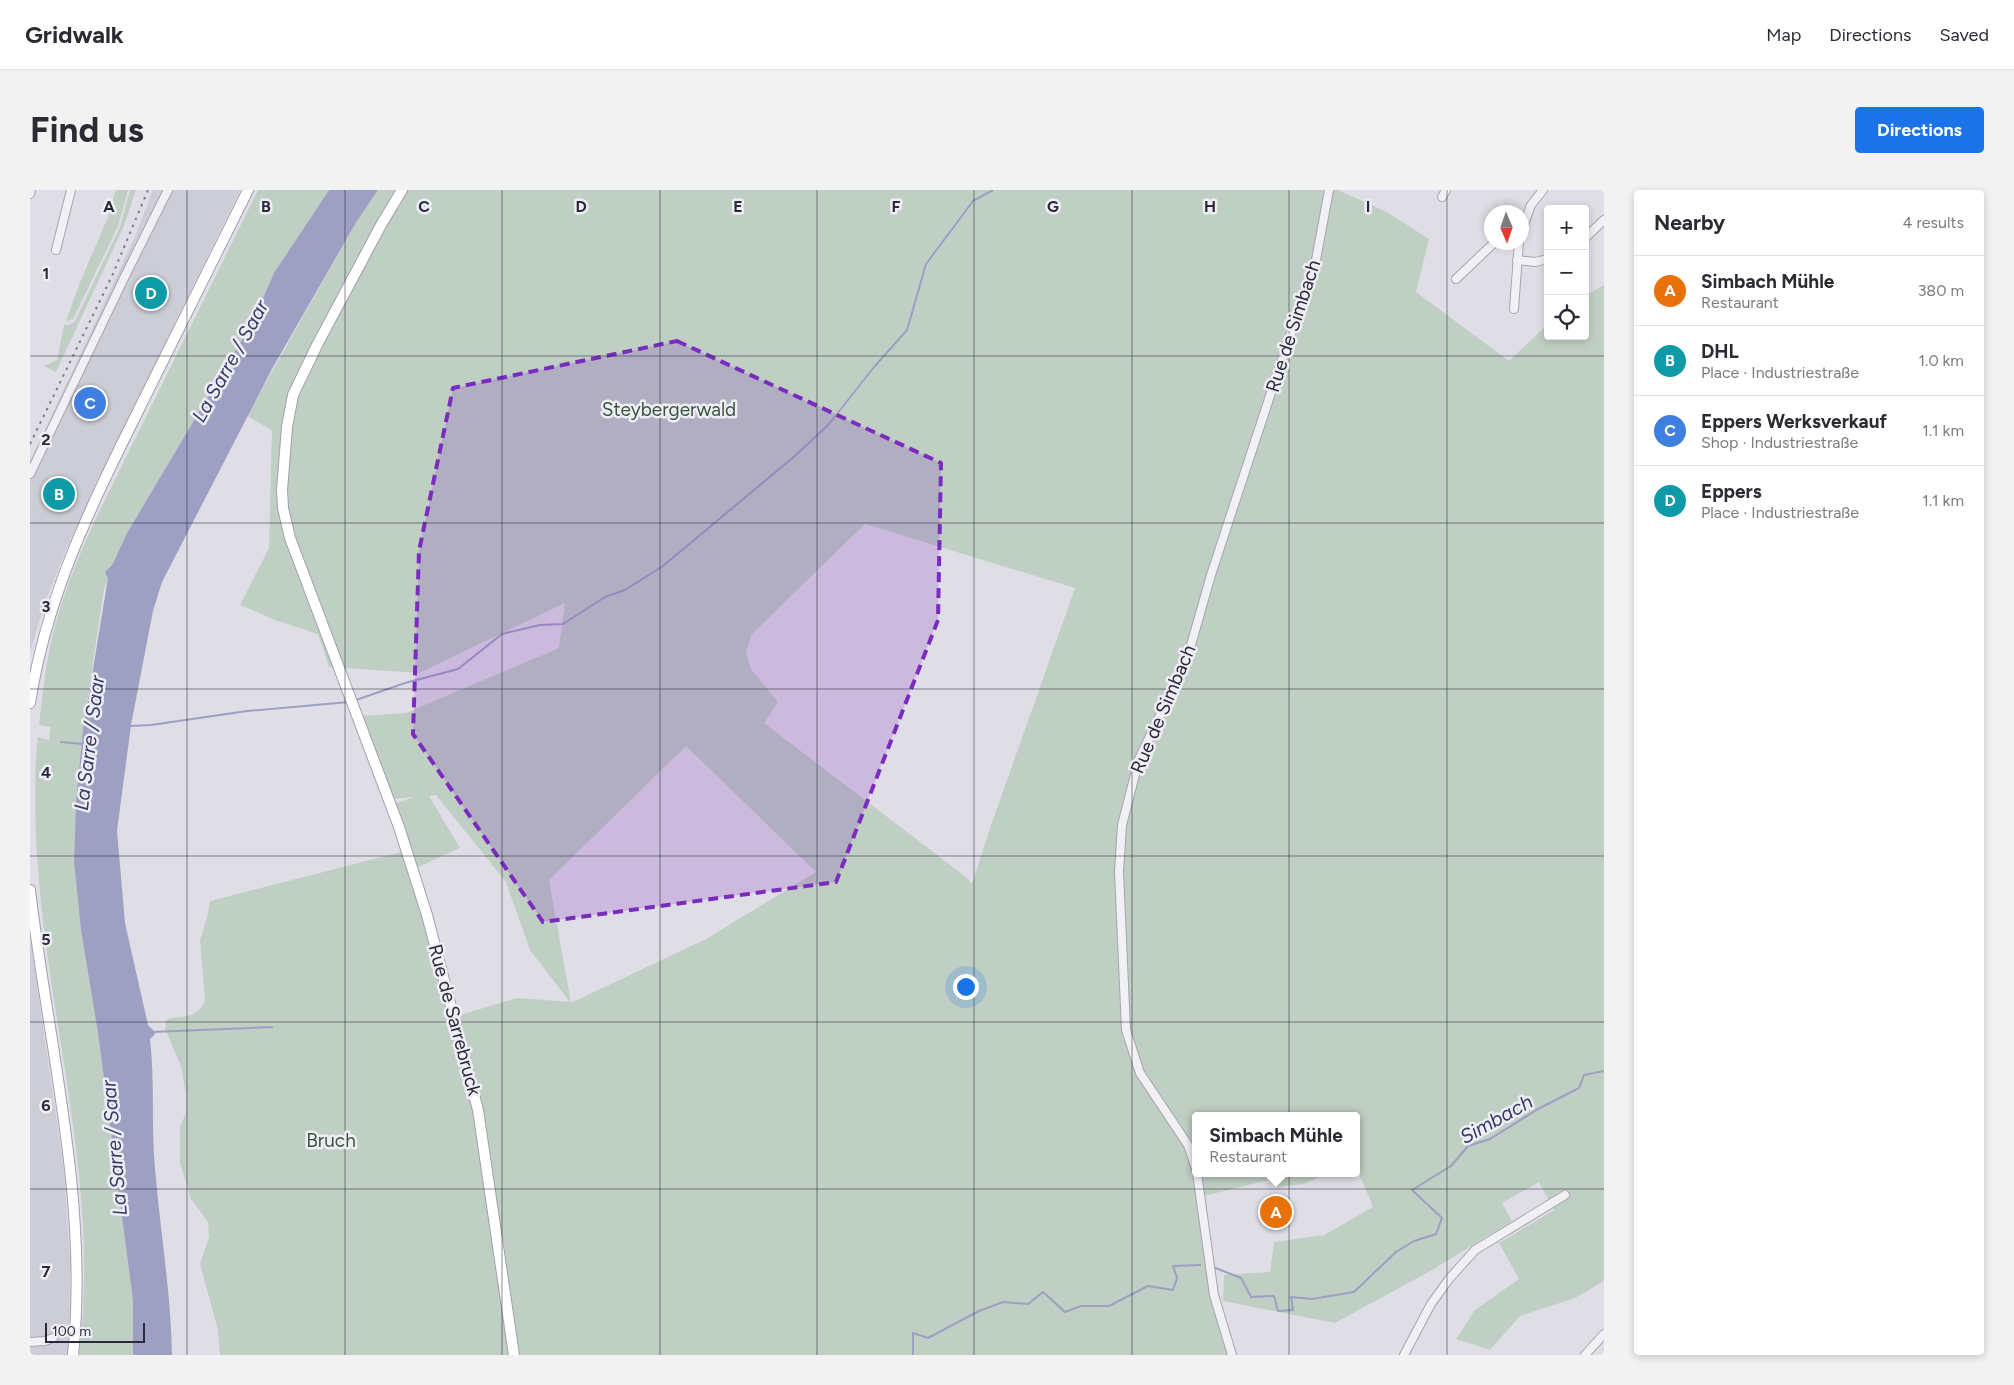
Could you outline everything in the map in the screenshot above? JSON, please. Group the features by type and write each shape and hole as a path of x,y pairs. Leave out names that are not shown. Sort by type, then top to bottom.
{"main road":[{"path":"30,703 42,644 65,567 87,515 248,190"},
{"name":"Rue de Sarrebruck","path":"402,190 380,225 304,369 292,400 285,445 282,500 286,527 354,712 408,850 427,915 478,1110 514,1355"},
{"path":"30,665 32,656 42,644"},
{"path":"30,890 74,1201 77,1292 74,1355"}],"street":[{"path":"30,194 31,190"},
{"path":"56,250 71,190"},
{"path":"30,474 168,190"},
{"name":"Rue de Simbach","path":"1192,1157 1188,1145 1140,1073 1126,1030 1119,872 1122,825 1139,758 1187,659 1211,575 1287,344 1313,276 1329,190"},
{"path":"1442,198 1446,190"},
{"path":"1529,212 1543,190"},
{"path":"1589,234 1604,220"},
{"path":"1456,279 1487,250"},
{"path":"1514,309 1518,250"},
{"path":"1517,260 1535,262 1544,260"},
{"path":"1198,1177 1214,1295 1232,1355"},
{"path":"1404,1355 1431,1304 1474,1250 1565,1195"},
{"path":"1584,1355 1604,1334"},
{"path":"30,1342 45,1342 52,1338"}],"highlighted area":[{"path":"677,341 941,463 938,620 836,882 543,922 413,734 419,551 453,388"}],"shaded area":[{"path":"153,190 240,190 68,545 44,605 30,652 30,462 134,239"},
{"path":"30,938 64,1170 70,1261 69,1355 30,1355"}],"green space":[{"path":"116,190 128,190 118,226 73,319 66,321 108,217"},
{"path":"130,190 136,190 123,228 56,372 44,366 57,360 64,325 69,325 75,321 120,227"},
{"path":"258,190 329,190 274,273 252,323 127,533 104,589 83,730 76,801 74,862 81,930 98,1033 133,1301 133,1355 79,1355 84,1290 83,1225 69,1095 41,901 36,836 35,774 38,737 49,740 51,727 39,725 47,663 63,598 90,531"},
{"name":"Steybergerwald","path":"378,190 1338,190 1387,212 1429,239 1416,292 1509,361 1544,328 1544,340 1589,340 1589,294 1604,285 1604,1281 1575,1298 1520,1316 1490,1350 1456,1339 1475,1310 1519,1279 1499,1243 1554,1210 1539,1182 1502,1203 1512,1221 1432,1270 1335,1323 1223,1301 1224,1275 1270,1272 1274,1242 1324,1235 1373,1207 1360,1176 1360,1112 1192,1112 1192,1177 1319,1177 1304,1184 1277,1187 1268,1180 1200,1197 1209,1260 1232,1355 517,1355 482,1109 460,1015 517,998 570,1002 530,950 506,882 436,795 429,796 460,848 416,868 391,805 414,797 393,799 362,716 406,713 559,648 565,603 419,673 329,667 318,634 275,620 240,605 269,548 272,430 247,416 357,221","holes":["865,524 1075,588 972,884 966,877 764,723 778,702 751,669 746,652 752,634","686,746 816,872 706,939 571,1003 549,880"]},
{"name":"Bruch","path":"405,851 475,1109 508,1355 220,1355 218,1330 200,1264 209,1237 208,1222 191,1199 180,1163 180,1128 186,1112 186,1095 181,1066 165,1029 166,1020 188,1016 197,1012 205,1002 200,940 210,901"}],"water":[{"name":"La Sarre / Saar","path":"329,190 378,190 357,221 273,367 162,582 153,611 131,725 117,831 125,923 148,1025 155,1034 150,1039 154,1152 170,1308 172,1355 133,1355 133,1301 98,1033 81,930 74,862 76,801 83,730 108,578 105,572 113,564 127,533 252,323 274,273"}],"waterway":[{"path":"356,700 405,683 458,669 502,634 540,625 563,624 605,597 625,590 663,566 796,455 829,424 874,367 907,330 926,264 973,201 993,190"},
{"path":"129,725 151,725 247,711 349,702"},
{"name":"La Sarre / Saar","path":"61,742 83,744"},
{"path":"152,1032 272,1027"},
{"name":"Simbach","path":"1213,1267 1241,1278 1251,1297 1274,1296 1278,1311 1293,1310 1291,1297 1312,1299 1354,1292 1396,1252 1414,1241 1436,1234 1442,1218 1412,1190 1451,1166 1468,1146 1490,1139 1538,1109 1579,1088 1584,1075 1604,1071"},
{"name":"Simbach","path":"913,1355 913,1333 928,1338 979,1311 1003,1302 1028,1304 1043,1292 1065,1312 1081,1306 1109,1306 1148,1286 1173,1290 1177,1278 1173,1266 1200,1265"}],"railway":[{"path":"30,444 112,276 148,190"}],"place":[{"name":"Eppers","path":"151,293"},
{"name":"Eppers Werksverkauf","path":"90,403"},
{"name":"DHL","path":"59,494"},
{"name":"Simbach Mühle","path":"1276,1212"}]}
